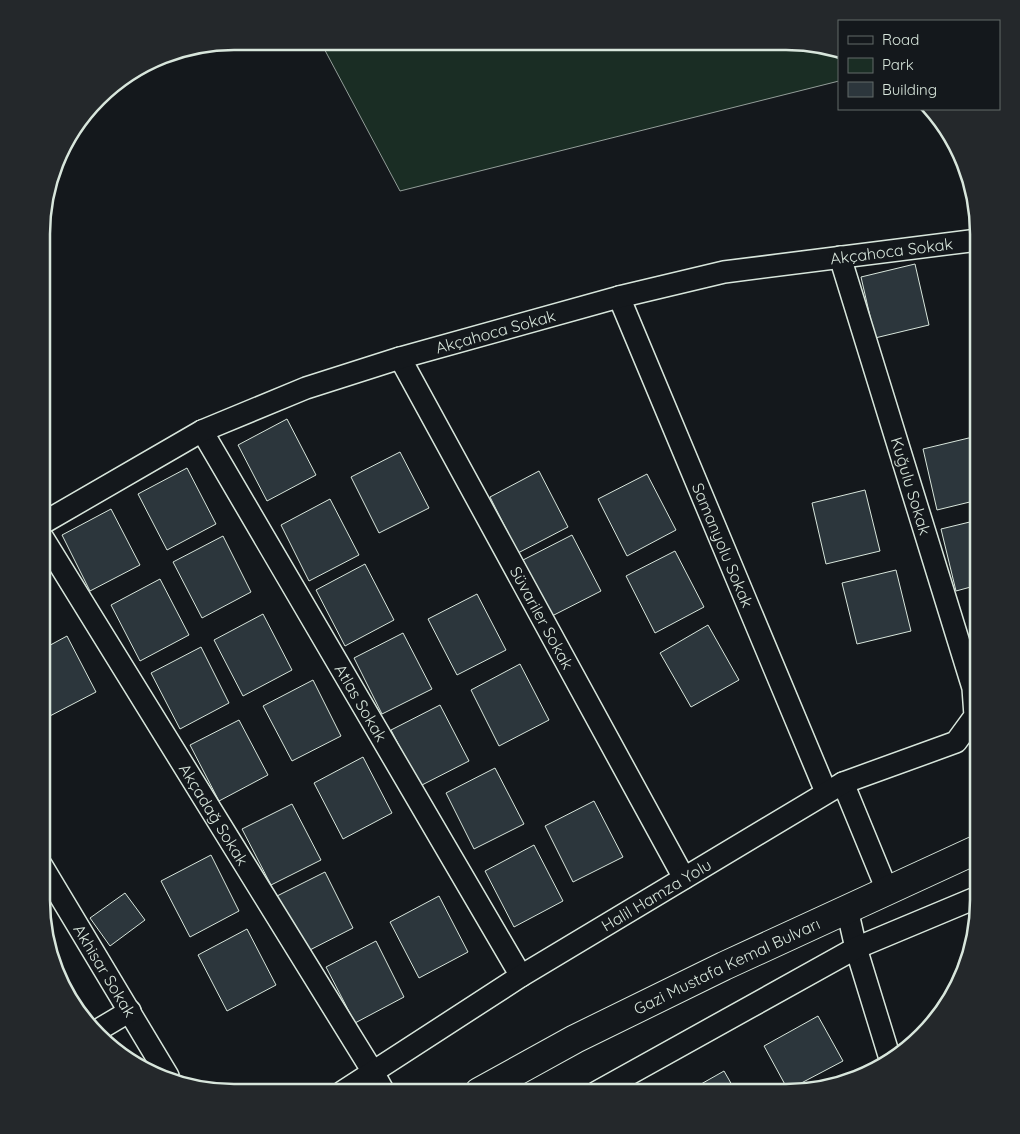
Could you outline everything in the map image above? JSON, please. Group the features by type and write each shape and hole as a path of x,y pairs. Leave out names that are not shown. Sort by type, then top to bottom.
{"main road":[{"name":"Gazi Mustafa Kemal Bulvarı","path":"493,1084 575,1039 754,952 970,853"}],"street":[{"name":"Akçahoca Sokak","path":"50,519 202,431 306,388 400,358 619,297 724,272 970,241"},
{"name":"Kuğulu Sokak","path":"840,256 970,678"},
{"name":"Samanyolu Sokak","path":"619,297 834,788 887,890"},
{"name":"Süvariler Sokak","path":"400,358 684,878"},
{"name":"Atlas Sokak","path":"202,431 521,976"},
{"name":"Akçadağ Sokak","path":"50,549 380,1084"},
{"name":"Halil Hamza Yolu","path":"354,1084 521,976 834,788 956,742 970,723"},
{"name":"Akhisar Sokak","path":"50,879 165,1070"},
{"path":"611,1084 856,948 970,901"},
{"path":"847,909 856,948 888,1053"},
{"path":"102,1028 130,1011"}],"green space":[{"path":"325,50 798,50 838,57 838,81 400,191"}],"building":[{"path":"915,264 929,325 875,338 861,277"},
{"path":"287,419 316,475 267,501 238,445"},
{"path":"970,438 970,502 937,510 923,449"},
{"path":"400,452 429,508 379,533 351,477"},
{"path":"187,468 216,524 167,550 138,494"},
{"path":"539,471 568,527 518,553 490,497"},
{"path":"647,474 676,530 627,556 598,499"},
{"path":"865,490 880,551 826,564 812,503"},
{"path":"330,499 359,555 309,581 281,525"},
{"path":"111,509 140,565 90,591 62,535"},
{"path":"970,522 970,587 956,591 941,529"},
{"path":"572,535 601,591 552,616 523,560"},
{"path":"223,536 251,592 202,618 173,562"},
{"path":"675,551 704,607 655,633 626,576"},
{"path":"365,564 394,620 345,646 316,590"},
{"path":"896,570 911,631 857,644 842,583"},
{"path":"160,579 189,635 140,661 111,605"},
{"path":"477,594 506,650 457,675 428,619"},
{"path":"263,614 292,670 243,696 214,640"},
{"path":"708,625 739,680 691,707 660,653"},
{"path":"403,633 432,689 382,714 354,658"},
{"path":"67,636 96,692 50,716 50,645"},
{"path":"201,647 229,703 180,729 151,673"},
{"path":"520,664 549,720 499,746 471,690"},
{"path":"313,680 341,736 292,761 263,706"},
{"path":"440,705 469,761 420,786 391,730"},
{"path":"239,720 268,775 219,801 190,745"},
{"path":"363,757 392,813 343,839 314,783"},
{"path":"495,768 524,824 474,849 446,793"},
{"path":"594,801 623,857 573,882 545,826"},
{"path":"292,804 321,860 271,885 242,829"},
{"path":"534,845 563,901 514,927 485,871"},
{"path":"211,855 239,911 190,937 161,881"},
{"path":"325,872 353,928 304,953 275,897"},
{"path":"125,893 145,920 110,946 90,918"},
{"path":"439,896 468,952 419,978 390,922"},
{"path":"247,929 276,985 227,1011 198,955"},
{"path":"376,941 404,997 355,1023 326,967"},
{"path":"818,1016 843,1061 800,1084 785,1084 764,1046"},
{"path":"724,1071 731,1084 701,1084"}]}
